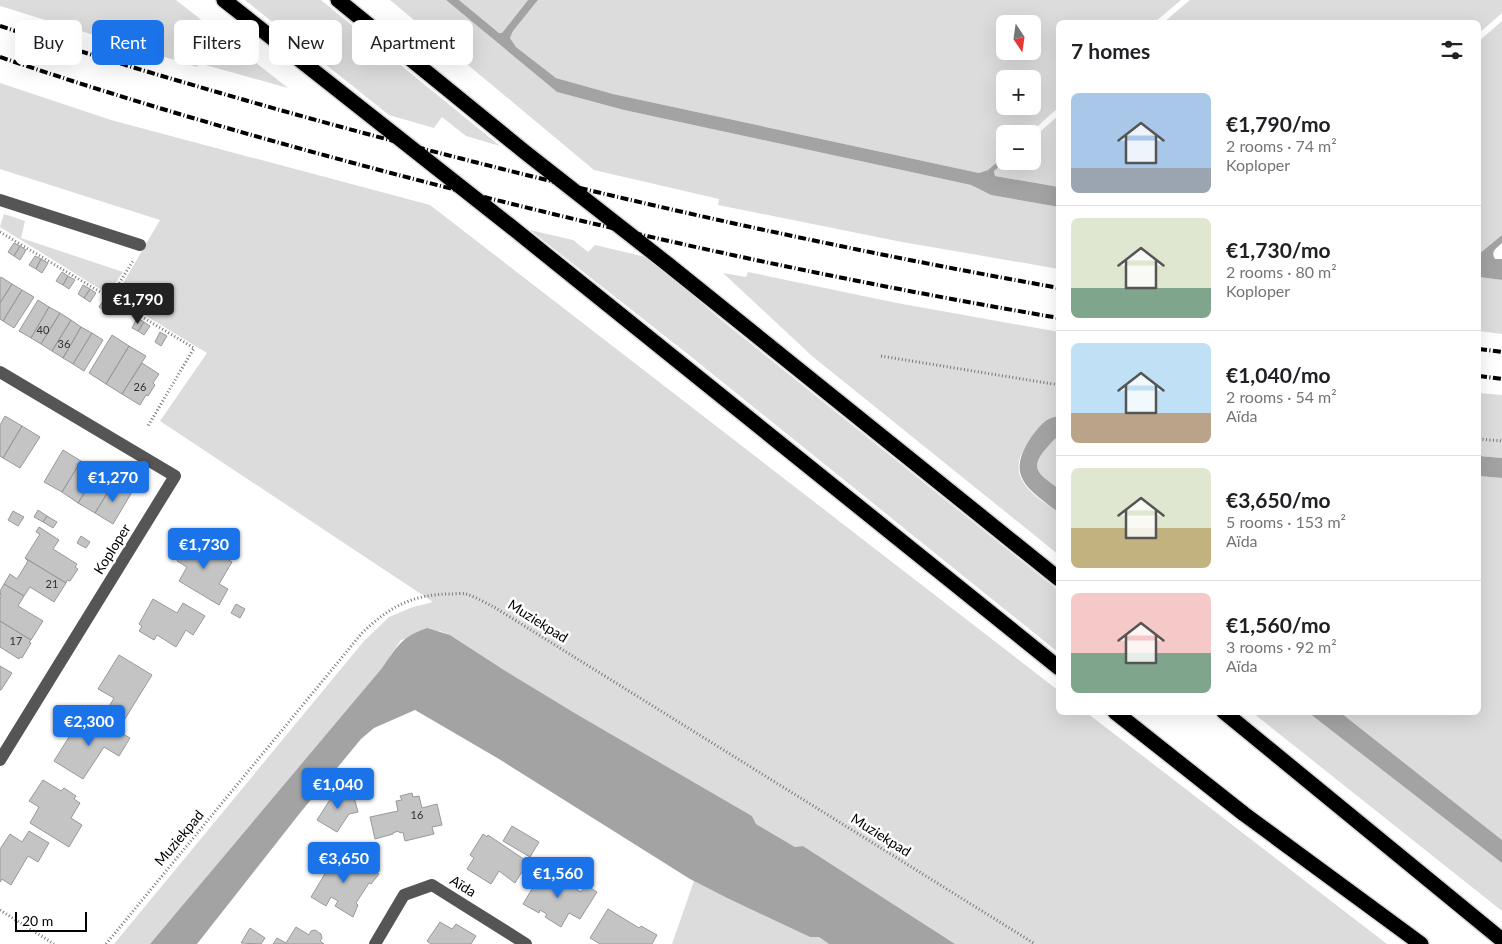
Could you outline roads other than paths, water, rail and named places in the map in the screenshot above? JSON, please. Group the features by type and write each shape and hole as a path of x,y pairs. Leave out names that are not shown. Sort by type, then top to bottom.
{"highway":[{"path":"224,0 540,250 1056,666"},
{"path":"338,0 526,153 1056,577"},
{"path":"1119,715 1244,814 1421,944"},
{"path":"1228,715 1502,940"}],"street":[{"path":"0,200 140,245"},
{"name":"Koploper","path":"0,372 174,476 0,760"},
{"name":"Aïda","path":"375,944 404,895 432,885 526,944"}],"railway":[{"path":"0,26 130,67 261,105 525,175 791,236 1056,287"},
{"path":"0,57 255,136 490,199 814,272 1056,317"},
{"path":"1481,349 1502,352"},
{"path":"1481,376 1502,379"}]}
